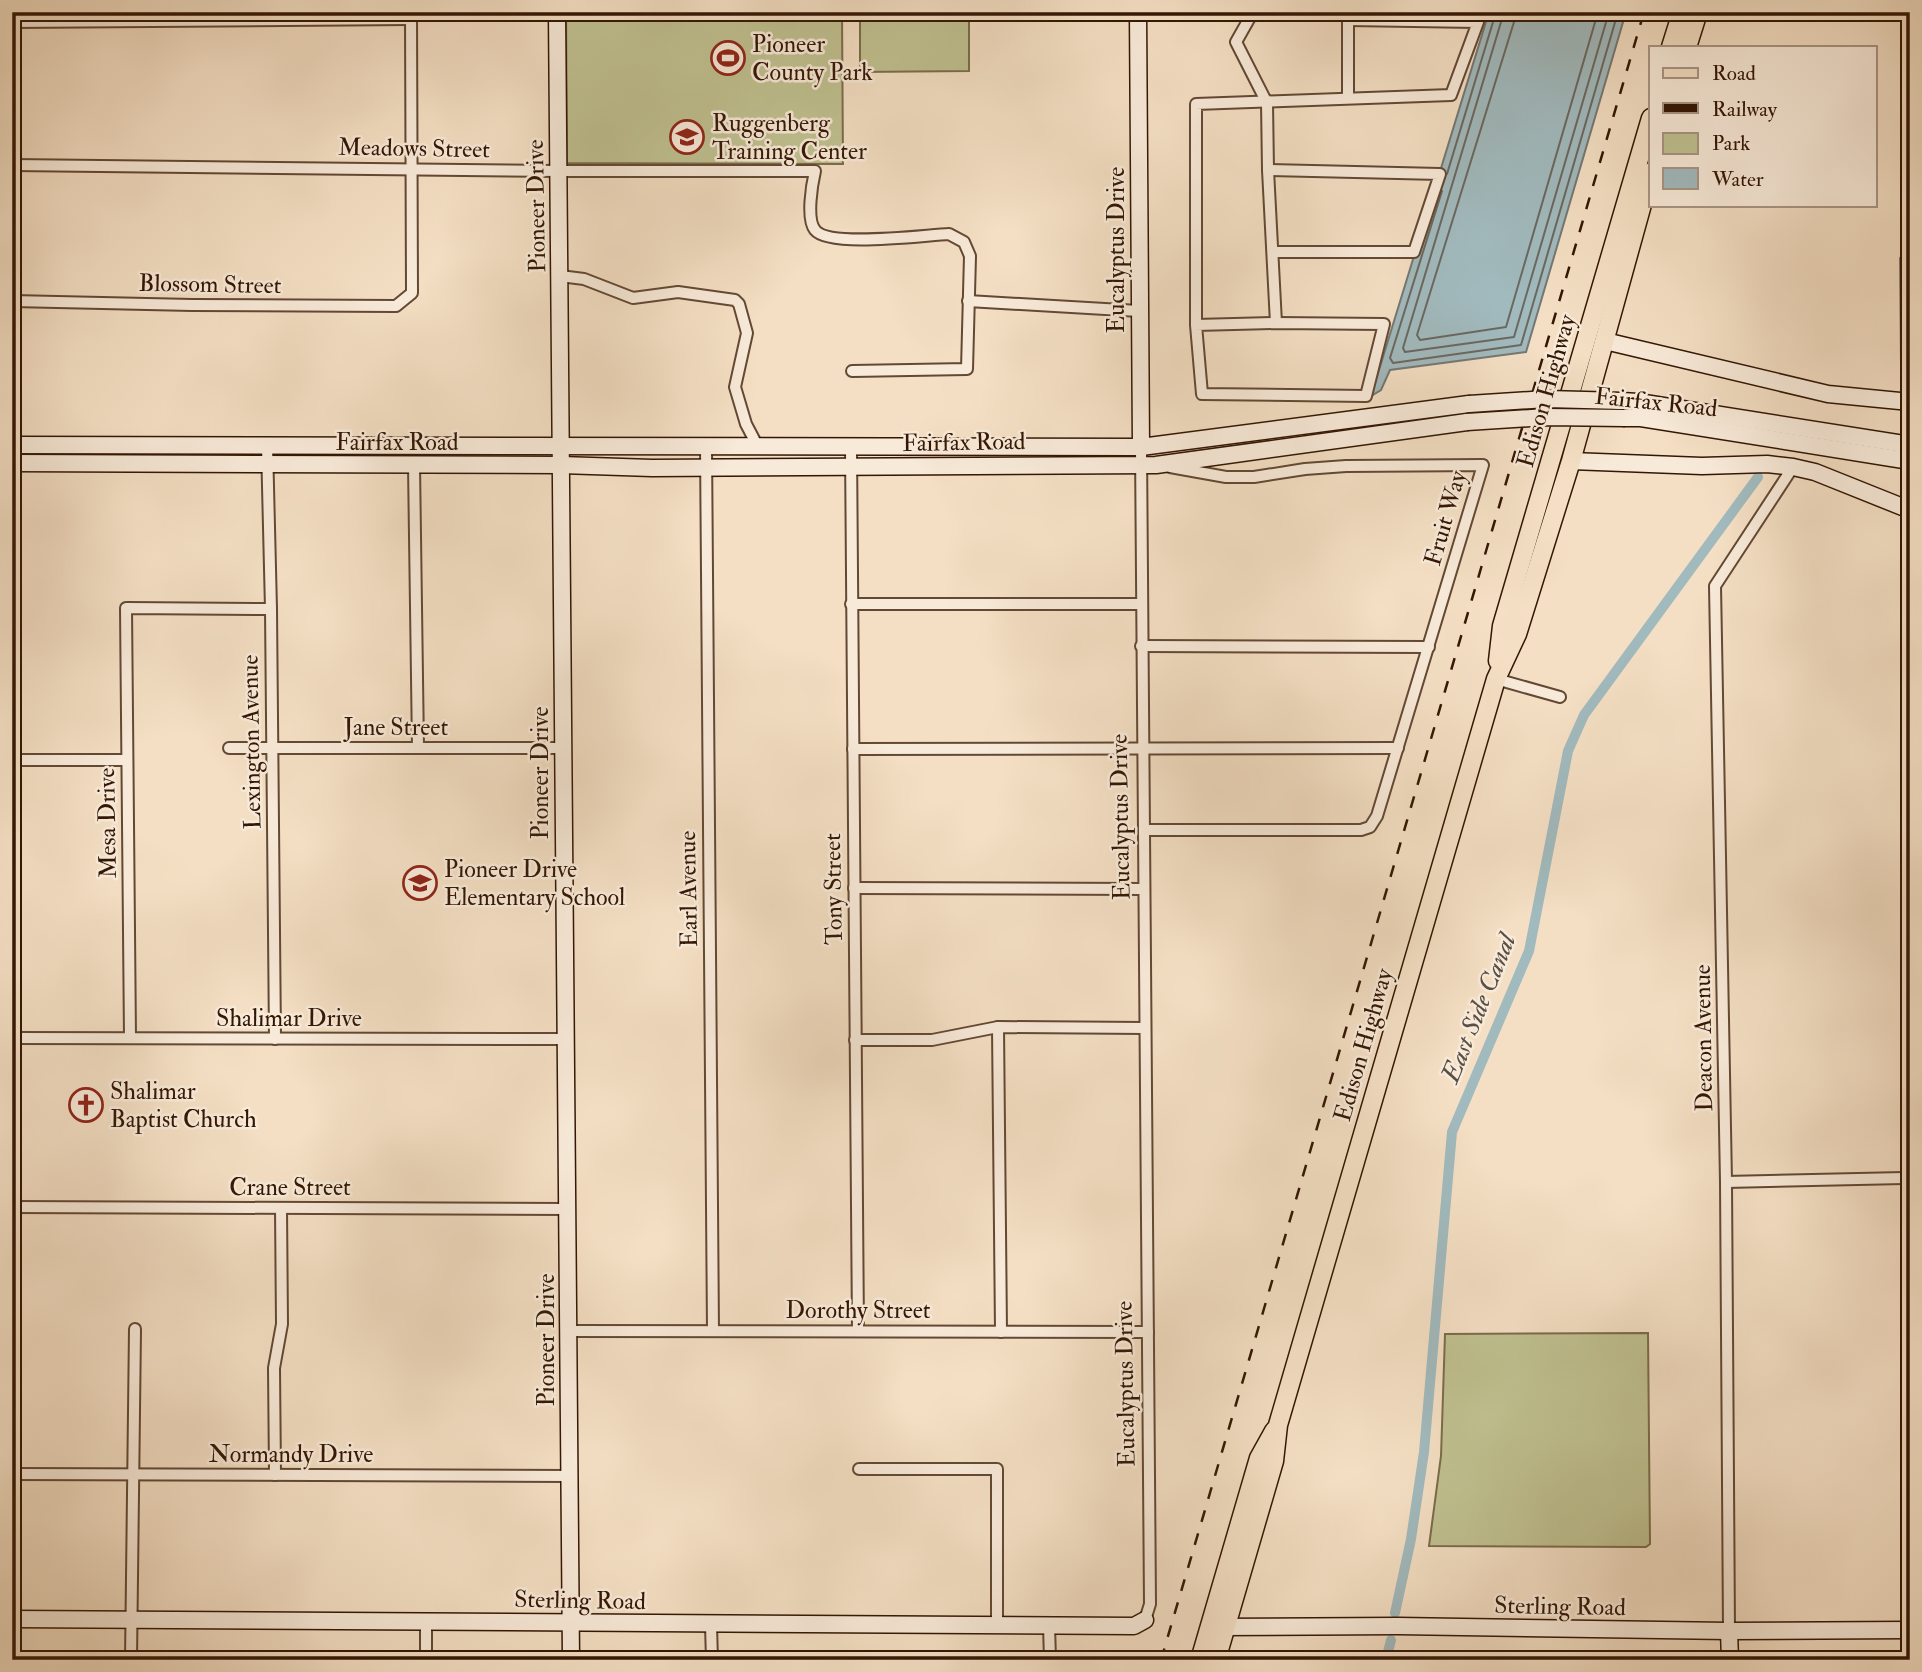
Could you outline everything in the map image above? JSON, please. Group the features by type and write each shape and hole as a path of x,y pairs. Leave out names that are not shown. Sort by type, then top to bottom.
{"main road":[{"name":"Pioneer Drive","path":"557,12 571,1660"},
{"name":"Eucalyptus Drive","path":"1138,12 1141,446"},
{"path":"1671,46 1682,12"},
{"path":"1687,46 1698,12"},
{"name":"Edison Highway","path":"1496,679 1502,626 1649,125"},
{"name":"Edison Highway","path":"1200,1660 1218,1626 1274,1461 1278,1425 1496,679 1517,634 1571,461 1649,179"},
{"path":"1605,341 1828,394 1910,402"},
{"name":"Fairfax Road","path":"12,445 1141,446 1469,404 1547,399 1638,402 1910,445"},
{"name":"Fairfax Road","path":"12,463 706,468 1149,464 1466,422 1548,417 1641,418 1910,461"},
{"path":"1571,461 1702,466 1767,464 1793,467 1815,472 1910,510"},
{"name":"Sterling Road","path":"12,1619 131,1622 426,1621 997,1626 1134,1626 1146,1620"},
{"name":"Edison Highway","path":"1216,1660 1218,1626"},
{"name":"Sterling Road","path":"1218,1626 1910,1630"},
{"path":"1729,1631 1730,1660"}],"street":[{"path":"1254,12 1236,42 1267,103 1276,323"},
{"path":"12,22 411,16 412,169"},
{"path":"1196,325 1384,324 1366,396 1202,394 1196,325 1196,104 1451,95 1478,22 1348,16 1348,98"},
{"name":"Meadows Street","path":"12,164 559,171 815,171 811,200 812,227 826,237 843,240 949,234 964,242 970,256 968,301"},
{"name":"Blossom Street","path":"12,301 192,306 396,306 412,293 412,169"},
{"path":"1268,170 1440,174 1414,252 1273,252"},
{"path":"560,276 584,279 633,298 678,292 735,300 747,333 735,387 746,424 758,447"},
{"path":"852,371 967,369 968,301 1139,311"},
{"name":"Lexington Avenue","path":"267,445 275,1039"},
{"name":"Eucalyptus Drive","path":"1141,446 1149,464 1141,604 1150,1604 1146,1620"},
{"name":"Earl Avenue","path":"706,447 713,1331"},
{"name":"Tony Street","path":"851,447 858,1331"},
{"name":"Fruit Way","path":"1144,830 1361,830 1370,827 1377,816 1483,465 1346,466 1254,477 1226,477 1149,464"},
{"path":"414,465 418,748"},
{"name":"Deacon Avenue","path":"1729,1631 1726,1182 1715,586 1793,467"},
{"path":"851,604 1141,604"},
{"name":"Mesa Drive","path":"130,1038 126,608 271,608"},
{"path":"1141,646 1429,647"},
{"path":"1496,679 1560,697"},
{"name":"Jane Street","path":"229,748 563,748"},
{"path":"853,749 1398,748"},
{"path":"12,760 127,760"},
{"path":"854,888 1144,889"},
{"path":"999,1027 1001,1332"},
{"path":"855,1040 932,1040 999,1027 1145,1028"},
{"name":"Shalimar Drive","path":"12,1038 566,1040"},
{"path":"1726,1182 1904,1178"},
{"name":"Crane Street","path":"12,1207 567,1209"},
{"path":"275,1475 274,1368 282,1324 281,1208"},
{"path":"131,1660 135,1329"},
{"name":"Dorothy Street","path":"568,1331 1148,1332"},
{"path":"859,1469 997,1469 997,1626"},
{"name":"Normandy Drive","path":"12,1474 570,1476"},
{"path":"426,1621 426,1660"},
{"path":"711,1625 712,1660"},
{"path":"1049,1625 1050,1660"}],"green space":[{"path":"566,12 842,12 843,164 567,163"},
{"path":"860,12 969,12 969,71 860,72"},
{"path":"1648,1333 1650,1544 1646,1547 1429,1546 1441,1456 1445,1334"}],"water":[{"path":"1489,12 1626,12 1526,352 1390,370 1381,390 1371,396"},
{"path":"1910,250 1910,369 1901,362 1900,258"}],"waterway":[{"name":"East Side Canal","path":"1395,1613 1411,1539 1424,1452 1452,1132 1529,951 1568,751 1584,715 1758,477"},
{"name":"East Side Canal","path":"1386,1660 1391,1640"}],"railway":[{"path":"1161,1660 1644,12"}],"place":[{"name":"Pioneer County Park","path":"728,58"},
{"name":"Ruggenberg Training Center","path":"687,137"},
{"name":"Pioneer Drive Elementary School","path":"420,883"},
{"name":"Shalimar Baptist Church","path":"86,1105"}]}
